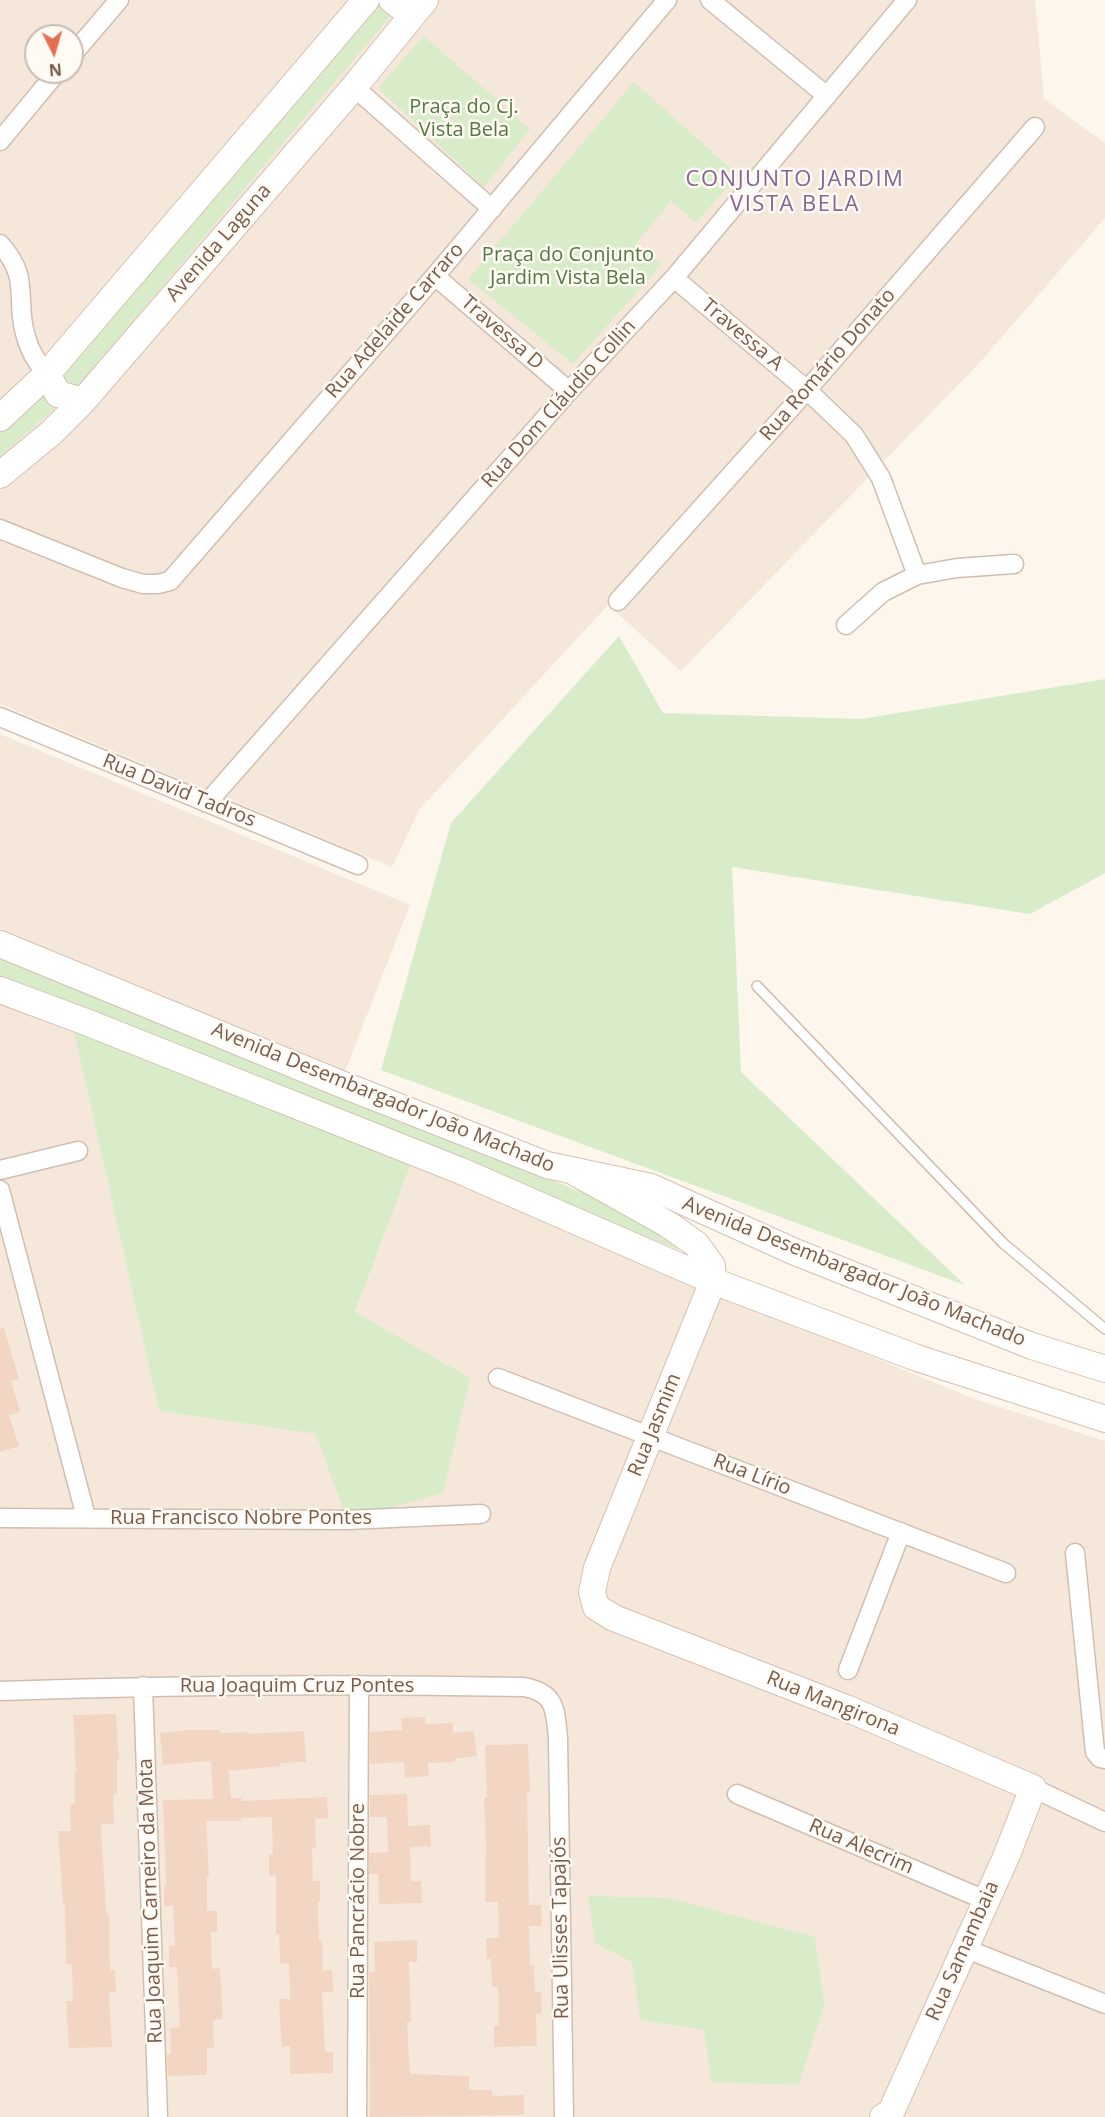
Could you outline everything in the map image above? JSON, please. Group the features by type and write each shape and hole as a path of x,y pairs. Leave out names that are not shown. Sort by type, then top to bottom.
{"street":[{"path":"84,41 119,0"},
{"path":"0,418 47,374 366,0"},
{"name":"Rua Adelaide Carraro","path":"0,529 122,578 143,584 170,581 435,276 667,0"},
{"path":"710,0 826,96"},
{"name":"Rua Dom Cláudio Collin","path":"207,803 569,391 674,278 907,0"},
{"name":"Avenida Laguna","path":"0,475 51,433 83,401 354,87 410,5"},
{"path":"0,141 47,84"},
{"path":"354,87 492,209"},
{"name":"Rua Romário Donato","path":"618,601 807,390 1035,127"},
{"path":"0,243 11,255 17,267 21,284 25,335 33,357 47,374 58,394 83,401"},
{"name":"Travessa D","path":"435,276 569,391"},
{"name":"Travessa A","path":"674,278 807,390 854,435 881,478 917,575"},
{"path":"846,625 883,592 917,575 957,568 1014,564"},
{"name":"Rua David Tadros","path":"0,717 358,865"},
{"name":"Avenida Desembargador João Machado","path":"0,944 352,1089 547,1166 651,1187 806,1257 1032,1346 1105,1369"},
{"name":"Avenida Desembargador João Machado","path":"0,990 86,1022 461,1172 713,1281 916,1358 1105,1419"},
{"path":"0,1170 78,1151"},
{"path":"576,1173 696,1244 712,1266 713,1281"},
{"path":"0,1190 86,1517"},
{"name":"Rua Jasmim","path":"597,1568 713,1281"},
{"name":"Rua Lírio","path":"498,1378 1006,1573"},
{"name":"Rua Francisco Nobre Pontes","path":"0,1518 347,1520 481,1514"},
{"path":"848,1670 902,1532"},
{"path":"1075,1553 1095,1752 1100,1758 1105,1759"},
{"name":"Rua Mangirona","path":"597,1568 592,1587 594,1602 596,1607 614,1618 846,1708 1033,1788 1105,1822"},
{"name":"Rua Pancrácio Nobre","path":"357,2117 359,1685"},
{"name":"Rua Joaquim Cruz Pontes","path":"0,1691 143,1686 524,1687 537,1689 549,1698 555,1716 558,1738"},
{"name":"Rua Joaquim Carneiro da Mota","path":"143,1686 158,2117"},
{"name":"Rua Ulisses Tapajós","path":"558,1738 564,2117"},
{"name":"Rua Samambaia","path":"892,2115 985,1900 1006,1857 1033,1788"},
{"name":"Rua Alecrim","path":"737,1794 985,1900"},
{"path":"964,1948 1105,2004"}],"lane":[{"path":"757,986 1003,1243 1105,1329"}],"shaded area":[{"name":"CONJUNTO JARDIM VISTA BELA","path":"0,0 1035,0 1044,99 1105,143 1105,218 982,360 681,671 608,605 419,810 392,867 0,704"},
{"path":"0,734 410,905 345,1071 0,929"},
{"path":"0,1002 74,1032 159,1411 317,1434 355,1312 414,1156 703,1286 969,1397 1105,1441 1105,2117 0,2117"}],"green space":[{"path":"380,0 404,0 93,368 64,400 0,456 0,428"},
{"name":"Praça do Cj. Vista Bela","path":"424,36 530,129 484,187 378,88"},
{"name":"Praça do Conjunto Jardim Vista Bela","path":"634,82 738,175 696,223 671,201 636,244 662,264 573,364 468,279"},
{"path":"619,636 663,713 861,719 1105,679 1105,873 1030,914 732,867 741,1072 965,1285 381,1070 451,823"},
{"path":"0,950 660,1225 679,1250 0,978"},
{"path":"74,1032 414,1156 355,1312 470,1378 443,1493 347,1520 316,1434 159,1411"},
{"path":"588,1896 669,1898 815,1937 824,2004 799,2085 711,2082 704,2030 640,2020 632,1962 595,1943"}],"building":[{"path":"4,1328 19,1379 11,1381 20,1412 9,1415 19,1446 0,1452 0,1329"},
{"path":"116,1714 119,1760 117,1760 117,1794 113,1794 114,1824 101,1824 106,1913 109,1913 110,1971 115,1970 116,1992 109,1992 112,2047 69,2048 66,2001 73,2001 72,1964 66,1964 65,1905 63,1905 58,1831 71,1831 70,1804 75,1804 73,1715"},
{"path":"425,1717 425,1724 453,1723 453,1733 474,1731 477,1756 455,1759 455,1762 428,1763 429,1776 405,1778 404,1762 370,1764 370,1732 402,1730 401,1718"},
{"path":"220,1730 220,1733 247,1732 247,1734 304,1731 306,1762 280,1763 281,1766 229,1771 231,1798 242,1798 241,1801 327,1797 328,1818 315,1819 316,1847 312,1848 313,1881 320,1881 319,1941 322,1941 323,1971 332,1970 333,1992 322,1992 325,2052 333,2052 333,2073 290,2074 290,2046 282,2047 279,1999 290,1999 289,1963 280,1964 279,1934 276,1934 276,1875 269,1876 269,1854 273,1854 272,1817 241,1818 241,1821 206,1821 209,1876 207,1876 207,1911 217,1911 217,1932 211,1932 212,1969 220,1968 223,2019 213,2020 214,2048 207,2048 207,2075 168,2076 167,2055 171,2054 170,2028 180,2027 177,1967 169,1967 169,1946 175,1946 173,1906 164,1906 164,1885 166,1885 163,1800 213,1799 211,1761 163,1765 160,1733"},
{"path":"528,1744 529,1905 541,1905 542,1926 529,1926 530,1965 534,1965 535,1992 541,1992 542,2013 536,2014 537,2046 494,2047 494,2026 499,2026 498,1987 492,1987 491,1959 487,1959 486,1938 499,1938 498,1902 485,1902 484,1798 487,1798 485,1745"},
{"path":"407,1794 408,1826 430,1825 431,1846 410,1847 411,1881 421,1881 422,1903 379,1904 378,1874 369,1874 369,1853 388,1852 387,1817 370,1817 370,1795"},
{"path":"417,1940 417,1962 409,1962 411,2021 407,2022 410,2074 469,2076 469,2090 492,2090 492,2096 524,2095 524,2115 370,2117 369,1972 375,1971 374,1942"}],"district":[{"name":"CONJUNTO JARDIM VISTA BELA","path":"795,192"}]}
